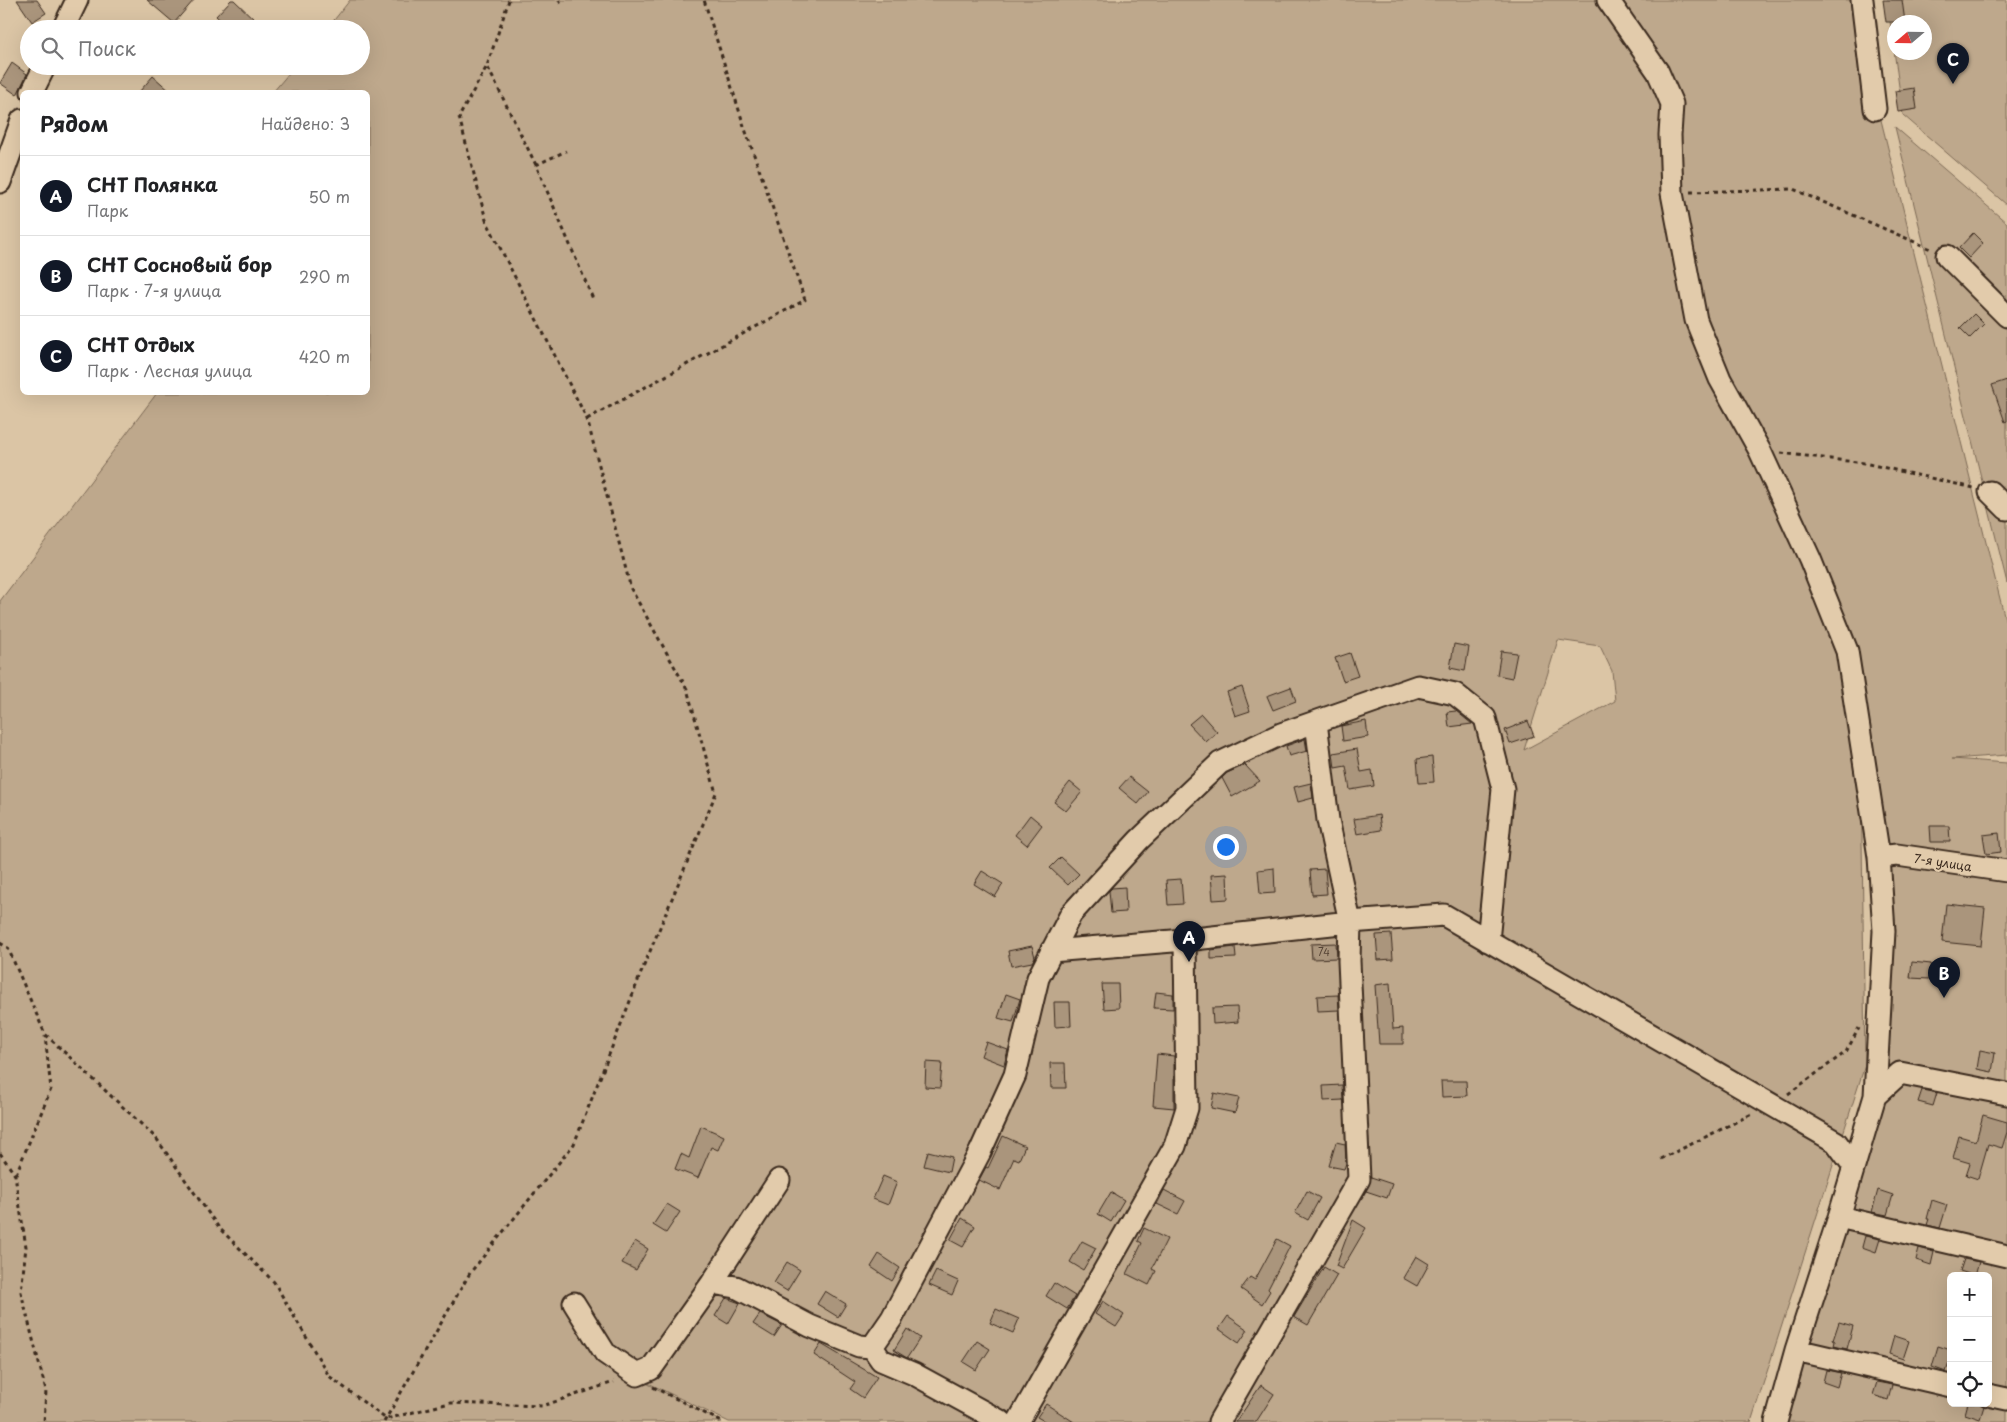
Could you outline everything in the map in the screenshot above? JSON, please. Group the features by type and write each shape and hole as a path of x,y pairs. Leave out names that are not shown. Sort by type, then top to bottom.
{"street":[{"path":"67,20 77,0"},
{"path":"1608,0 1658,72 1672,104 1670,135 1672,193 1696,320 1720,379 1760,451 1810,559 1846,651 1878,857 1884,931 1874,1096 1839,1217 1796,1350 1776,1422"},
{"path":"1862,0 1874,109"},
{"path":"33,90 40,75"},
{"path":"0,182 20,126"},
{"path":"1947,256 2007,316"},
{"path":"1990,492 2007,509"},
{"path":"872,1347 892,1318 980,1152 1015,1075 1038,978 1071,914 1139,840 1220,763 1281,734 1418,686 1455,694 1485,718 1503,790 1488,941"},
{"path":"1218,1422 1359,1179 1348,961 1350,922 1328,820 1316,722"},
{"name":"7-я улица","path":"1878,857 1897,855 2007,871"},
{"path":"1051,951 1185,940 1350,922 1444,915 1836,1142 1854,1165"},
{"path":"1018,1422 1175,1146 1187,1108 1185,940"},
{"path":"1874,1096 1900,1073 2007,1094"},
{"path":"574,1303 605,1353 637,1375 651,1369 712,1283 779,1180"},
{"path":"1839,1217 2007,1256"},
{"path":"712,1283 736,1288 810,1326 859,1346 872,1347"},
{"path":"872,1347 881,1360 914,1374 1002,1422"},
{"path":"1796,1350 1947,1385"},
{"path":"1992,1396 2007,1399"}],"path":[{"path":"385,1421 470,1272 574,1144 639,978 716,793 687,689 631,589 586,419 486,220 459,117 487,66 509,0"},
{"path":"559,0 564,7"},
{"path":"586,419 806,300 745,129 704,0"},
{"path":"487,66 536,165 593,299"},
{"path":"536,165 566,151"},
{"path":"1672,193 1793,189 1947,256"},
{"path":"1760,451 1864,463 1990,492"},
{"path":"0,943 8,948 45,1034 51,1089 15,1175"},
{"path":"45,1034 156,1138 219,1228 274,1282 329,1376 385,1421"},
{"path":"0,1153 15,1175 26,1246 21,1292 46,1391 44,1422"},
{"path":"385,1421 450,1403 542,1406 637,1375 638,1380 722,1422"}],"shaded area":[{"path":"350,0 1867,0 1881,120 2007,627 2007,755 1952,759 2007,763 2007,1422 1771,1422 1886,1091 1876,904 1861,765 1865,1065 1751,1422 729,1422 615,1367 722,1422 0,1422 0,601 155,395 370,395 370,90 275,90 287,75 370,75 370,20 334,20","holes":["1558,640 1600,646 1612,671 1615,701 1524,750"]},
{"path":"1887,0 2007,0 2007,205 1903,115 1895,60 1932,60 1932,15 1889,15"},
{"path":"1895,127 2007,223 2007,583"}],"building":[{"path":"17,0 37,0 46,13 35,20 31,20"},
{"path":"147,0 194,0 177,20 170,20"},
{"path":"231,0 234,0 255,20 220,20 216,16"},
{"path":"1883,0 1902,0 1904,15 1887,15 1886,22"},
{"path":"12,63 20,69 20,75 27,75 17,95 0,83"},
{"path":"153,76 169,90 141,90"},
{"path":"1914,88 1917,109 1898,112 1895,91"},
{"path":"1973,233 1983,243 1969,258 1959,248"},
{"path":"1974,314 1984,324 1970,338 1960,328"},
{"path":"2007,380 2007,421 2005,422 1992,385"},
{"path":"1454,644 1469,647 1465,671 1450,668"},
{"path":"1501,651 1517,653 1512,678 1497,675"},
{"path":"1350,653 1358,676 1343,681 1335,658"},
{"path":"1242,687 1250,711 1235,716 1227,692"},
{"path":"1291,687 1296,701 1273,710 1267,696"},
{"path":"1456,711 1472,724 1449,727 1447,712"},
{"path":"1201,714 1217,732 1206,742 1189,724"},
{"path":"1366,721 1368,737 1343,741 1341,726"},
{"path":"1528,721 1534,736 1510,744 1505,730"},
{"path":"1305,739 1307,751 1289,756 1286,746"},
{"path":"1357,749 1361,772 1372,770 1374,786 1350,790 1346,766 1335,768 1333,753"},
{"path":"1432,757 1434,782 1419,783 1417,759"},
{"path":"1245,765 1260,781 1232,797 1222,778 1227,773"},
{"path":"1129,777 1148,792 1138,804 1119,788"},
{"path":"1070,782 1082,792 1066,811 1054,802"},
{"path":"1311,783 1313,798 1298,802 1294,787"},
{"path":"1030,815 1042,825 1027,845 1015,835"},
{"path":"1379,815 1381,830 1357,834 1354,819"},
{"path":"1930,826 1949,826 1950,842 1931,842"},
{"path":"1999,833 2001,852 1986,854 1983,835"},
{"path":"1061,857 1079,874 1068,885 1050,868"},
{"path":"1274,868 1275,893 1260,894 1258,870"},
{"path":"1325,869 1327,894 1312,895 1310,870"},
{"path":"982,871 1003,884 995,897 974,884"},
{"path":"1227,874 1228,899 1213,900 1211,875"},
{"path":"1181,879 1183,904 1168,905 1166,880"},
{"path":"1125,887 1126,912 1111,913 1109,891 1112,888"},
{"path":"1946,904 1985,908 1981,946 1942,942"},
{"path":"1391,934 1393,959 1378,960 1376,935"},
{"path":"1336,943 1337,958 1312,959 1311,944"},
{"path":"1032,946 1035,957 1032,962 1011,966 1008,951"},
{"path":"1235,947 1236,958 1211,959 1211,950"},
{"path":"1912,962 1931,964 1929,979 1910,978"},
{"path":"1390,983 1393,1029 1403,1028 1403,1044 1379,1044 1375,985"},
{"path":"1102,984 1118,984 1119,1008 1104,1009"},
{"path":"1156,992 1173,994 1173,1009 1154,1008"},
{"path":"1006,994 1020,999 1013,1022 998,1018"},
{"path":"1338,995 1339,1010 1318,1011 1317,996"},
{"path":"1054,1002 1070,1002 1071,1026 1055,1027"},
{"path":"1237,1007 1238,1022 1213,1024 1212,1008"},
{"path":"986,1042 1008,1050 1004,1065 981,1056"},
{"path":"1980,1050 1995,1053 1992,1072 1977,1069"},
{"path":"1157,1054 1174,1056 1174,1108 1153,1106"},
{"path":"926,1062 942,1063 940,1088 925,1087"},
{"path":"1050,1063 1065,1063 1066,1088 1051,1088"},
{"path":"1441,1081 1466,1081 1467,1096 1442,1097"},
{"path":"1342,1085 1343,1100 1324,1101 1323,1086"},
{"path":"1922,1090 1937,1093 1933,1106 1918,1102"},
{"path":"1214,1093 1239,1098 1235,1113 1211,1108"},
{"path":"1983,1115 2007,1122 2007,1132 2002,1148 1988,1144 1978,1179 1966,1175 1970,1163 1953,1158 1959,1136 1976,1141"},
{"path":"701,1126 724,1136 718,1150 711,1147 698,1178 675,1169 681,1154 689,1158"},
{"path":"1003,1136 1025,1146 1019,1160 1014,1158 1000,1190 979,1180 986,1167 988,1168"},
{"path":"1336,1142 1345,1144 1346,1163 1344,1169 1329,1166"},
{"path":"928,1151 952,1157 949,1172 924,1166"},
{"path":"883,1176 897,1182 888,1205 873,1199"},
{"path":"1371,1177 1392,1184 1387,1198 1366,1191"},
{"path":"1164,1190 1185,1201 1178,1214 1157,1204"},
{"path":"1878,1190 1893,1195 1887,1215 1872,1212"},
{"path":"1307,1191 1320,1198 1308,1220 1295,1213"},
{"path":"1111,1192 1124,1200 1111,1222 1098,1214"},
{"path":"1932,1200 1947,1205 1940,1228 1927,1225"},
{"path":"667,1204 680,1212 666,1233 653,1225"},
{"path":"962,1218 975,1226 963,1247 950,1240"},
{"path":"1353,1220 1366,1228 1342,1269 1336,1266"},
{"path":"1144,1228 1167,1239 1152,1269 1156,1271 1149,1285 1127,1274 1142,1243 1138,1241"},
{"path":"1865,1236 1880,1239 1876,1252 1862,1247"},
{"path":"1277,1239 1290,1246 1268,1289 1270,1291 1262,1304 1241,1289 1250,1277 1255,1280"},
{"path":"635,1241 648,1249 636,1270 622,1263"},
{"path":"1082,1241 1096,1248 1083,1270 1070,1262"},
{"path":"1919,1248 1934,1252 1931,1265 1916,1260"},
{"path":"879,1254 900,1268 892,1281 871,1267"},
{"path":"1416,1256 1429,1264 1417,1286 1403,1278"},
{"path":"1964,1259 1979,1262 1976,1272 1960,1271"},
{"path":"787,1262 800,1270 787,1291 774,1283"},
{"path":"1324,1267 1337,1275 1308,1325 1294,1317"},
{"path":"936,1271 958,1281 952,1295 929,1285"},
{"path":"1054,1283 1075,1296 1067,1309 1046,1296"},
{"path":"825,1291 846,1304 838,1317 817,1304"},
{"path":"726,1298 740,1303 728,1324 715,1316"},
{"path":"1103,1301 1124,1315 1116,1327 1095,1314"},
{"path":"996,1309 1019,1319 1013,1333 990,1323"},
{"path":"760,1314 782,1325 774,1337 753,1324"},
{"path":"1228,1316 1248,1330 1239,1343 1219,1329"},
{"path":"1839,1322 1853,1326 1847,1349 1834,1346 1835,1341 1833,1340"},
{"path":"907,1329 920,1338 907,1358 894,1350"},
{"path":"1894,1336 1909,1341 1903,1359 1889,1354"},
{"path":"977,1341 990,1349 976,1370 963,1362"},
{"path":"821,1344 877,1377 863,1398 850,1389 855,1382 814,1355"},
{"path":"1938,1346 1947,1349 1946,1372 1932,1367"},
{"path":"1826,1370 1841,1373 1837,1387 1823,1382"},
{"path":"1877,1382 1892,1385 1888,1400 1873,1395"},
{"path":"1261,1385 1274,1394 1256,1422 1236,1422"},
{"path":"1046,1404 1074,1422 1046,1422 1037,1417"},
{"path":"1967,1407 1984,1407 1980,1419 1965,1414"}],"place":[{"name":"СНТ Отдых","path":"1953,84"},
{"name":"СНТ Полянка","path":"1189,962"},
{"name":"СНТ Сосновый бор","path":"1944,998"}]}
